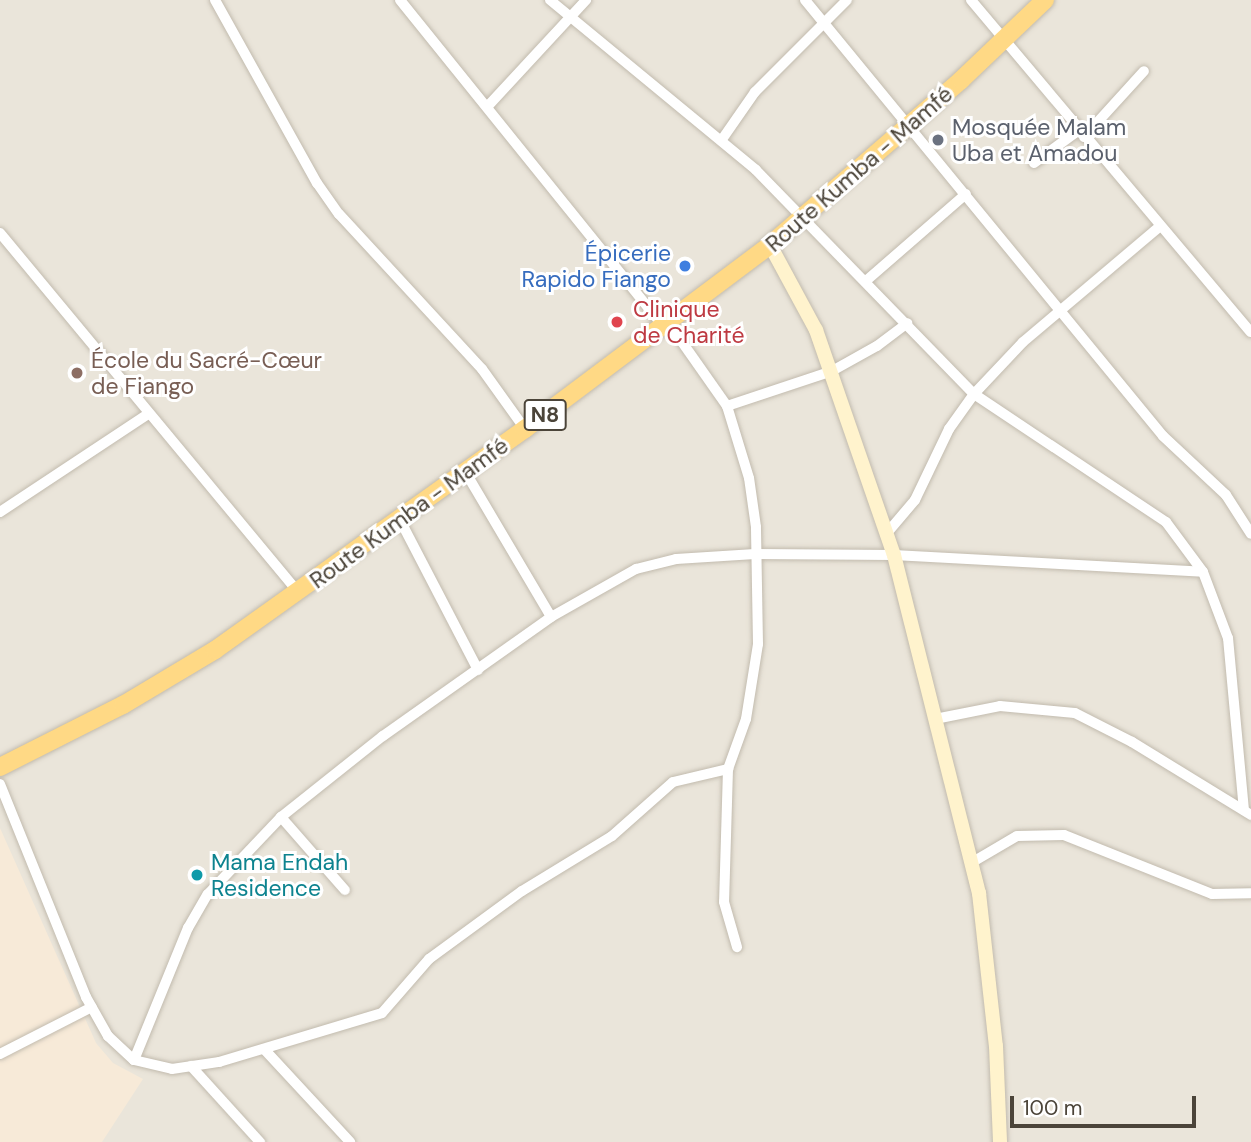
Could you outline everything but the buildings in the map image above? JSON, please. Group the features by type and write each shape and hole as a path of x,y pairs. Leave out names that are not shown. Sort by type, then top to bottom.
{"highway":[{"name":"Route Kumba - Mamfé","path":"0,767 123,705 215,650 299,593 525,429 770,246 911,125 1045,0"}],"main road":[{"path":"770,246 795,285 832,371 894,555 979,893 995,1032 1000,1142"}],"street":[{"path":"215,0 317,183 339,214 482,369 525,429"},
{"path":"400,0 666,324 727,406 749,478 758,644 746,719 728,769 724,902 737,947"},
{"path":"550,0 569,19 723,138 804,216 974,394 1166,522 1203,572 1228,638 1247,812"},
{"path":"487,107 586,0"},
{"path":"805,0 911,125 1171,445 1226,495 1251,534"},
{"path":"723,138 755,92 847,0"},
{"path":"971,0 1158,227 1251,332"},
{"path":"1034,163 1082,134 1144,71"},
{"path":"867,281 966,194"},
{"path":"887,533 915,500 949,429 974,394 1059,310 1158,227"},
{"path":"0,233 148,414 255,535 299,593"},
{"path":"727,406 832,371 877,346 907,323"},
{"path":"0,512 148,414"},
{"path":"466,472 551,617"},
{"path":"400,520 478,670"},
{"path":"134,1060 201,905 226,871 281,817 383,736 551,617 636,569 676,559 755,554 894,555 1203,572"},
{"path":"935,719 1000,706 1075,713 1132,742 1247,812"},
{"path":"0,784 92,1007 108,1036 134,1060 172,1069 264,1049 382,1013 429,959 522,891 612,836 673,782 728,769"},
{"path":"281,817 345,890"},
{"path":"971,863 1017,836 1064,835 1212,894 1251,893"},
{"path":"0,1054 92,1007"},
{"path":"264,1049 350,1142"},
{"path":"191,1066 260,1142"}],"shaded area":[{"path":"0,0 1251,0 1251,1142 0,1142"},
{"path":"0,828 96,1043 113,1063 143,1079 102,1142 0,1142"}],"place":[{"name":"Mosquée Malam Uba et Amadou","path":"938,140"},
{"name":"Épicerie Rapido Fiango","path":"685,266"},
{"name":"Clinique de Charité","path":"617,322"},
{"name":"École du Sacré-Cœur de Fiango","path":"77,373"},
{"name":"Mama Endah Residence","path":"197,875"}]}
